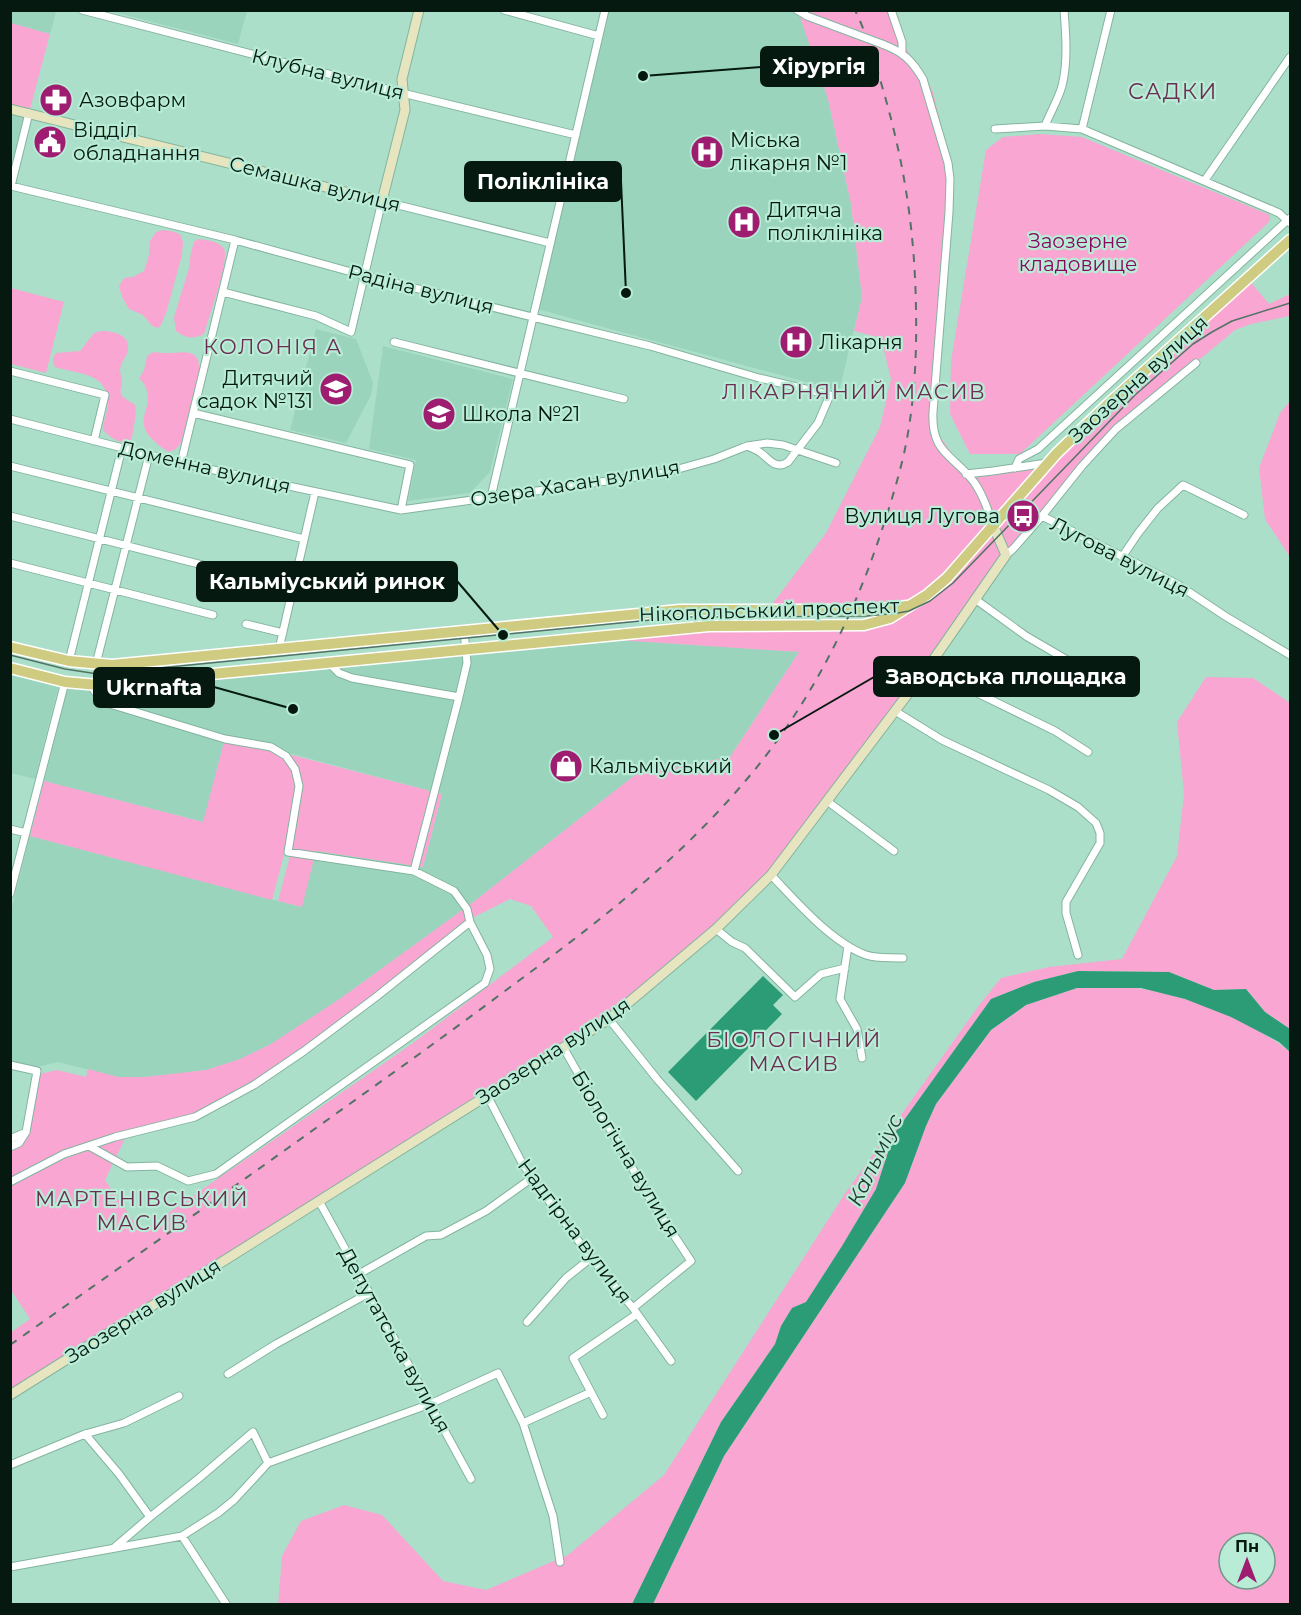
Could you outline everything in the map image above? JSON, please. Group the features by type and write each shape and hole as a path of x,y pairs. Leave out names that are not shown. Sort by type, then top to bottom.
{"main road":[{"name":"Заозерна вулиця","path":"910,606 947,578 1047,463 1107,405 1290,240"},
{"name":"Нікопольський проспект","path":"10,647 69,661 112,665 680,610 871,609 910,606"},
{"name":"Нікопольський проспект","path":"10,668 64,682 90,685 710,626 864,625 890,618 910,606"},
{"path":"275,668 279,649"}],"street":[{"name":"Клубна вулиця","path":"82,10 576,135"},
{"path":"223,292 316,316 351,332 405,110 402,79 419,10"},
{"path":"504,10 599,36"},
{"path":"491,497 604,10"},
{"path":"796,10 902,52 923,79 948,163 950,179 932,422 934,435 941,448 974,481 1006,555"},
{"path":"891,10 902,42 902,52"},
{"path":"1045,126 1065,74 1064,10"},
{"path":"1082,129 1111,10"},
{"path":"1205,180 1290,57"},
{"name":"Семашка вулиця","path":"10,109 550,243"},
{"path":"11,186 30,113"},
{"path":"995,129 1045,126 1082,129 1205,180 1279,213 1290,221 1038,449 1019,459 1015,468"},
{"name":"Радіна вулиця","path":"11,186 533,316 650,346 759,378 830,395 818,423 796,450"},
{"path":"181,463 235,240"},
{"path":"394,342 624,399"},
{"name":"Заозерна вулиця","path":"10,1395 609,1019 716,929 771,875 929,666 1006,555 1116,429 1196,363"},
{"path":"10,371 105,395 94,441"},
{"path":"193,413 410,465 401,510"},
{"name":"Доменна вулиця","path":"10,419 181,463 401,510"},
{"name":"Озера Хасан вулиця","path":"401,510 664,473 714,459 747,446 767,443 783,445 836,463"},
{"path":"747,446 778,465 788,462 796,450"},
{"path":"69,661 122,448"},
{"path":"96,664 149,455"},
{"path":"966,474 1047,463"},
{"path":"10,466 304,539"},
{"path":"1122,557 1158,508 1183,485 1244,515"},
{"path":"279,649 315,492"},
{"path":"10,516 293,588"},
{"name":"Лугова вулиця","path":"1042,516 1177,584 1290,655"},
{"path":"10,563 213,615"},
{"path":"975,599 1026,636 1098,678 1114,680"},
{"path":"246,624 283,633"},
{"path":"414,871 466,670 464,631"},
{"path":"329,663 339,673 352,678 459,697"},
{"path":"929,666 964,687 1055,731 1088,752"},
{"path":"10,894 64,682"},
{"path":"89,1146 127,1167 157,1166 188,1181 216,1174 485,982 490,969 487,955 470,922 468,909 454,891 414,871 288,852 299,786 295,769 286,756 272,747 225,739 104,702 90,685"},
{"path":"895,711 942,740 1049,790 1078,807 1096,823 1100,832 1100,843 1065,902 1078,955"},
{"path":"827,801 894,851"},
{"path":"10,829 26,833"},
{"path":"771,875 810,915 848,946 869,956 903,958"},
{"path":"11,1181 64,1154 115,1137 195,1117 254,1085 376,997 470,922"},
{"path":"716,929 732,942 745,948 795,997 821,974 844,968"},
{"path":"848,946 840,999 857,1029 862,1058"},
{"path":"609,1019 657,1079 738,1172"},
{"name":"Біологічна вулиця","path":"563,1047 650,1199 690,1261 635,1311"},
{"path":"10,1065 37,1071 26,1132 19,1143 10,1148"},
{"name":"Надгірна вулиця","path":"487,1095 532,1178 671,1361"},
{"path":"10,1139 26,1132"},
{"path":"359,1274 426,1236 441,1235 486,1211 532,1178"},
{"name":"Депутатська вулиця","path":"319,1201 471,1479"},
{"path":"527,1322 566,1278 591,1258"},
{"path":"228,1374 276,1344 369,1293"},
{"path":"603,1416 573,1358 635,1311"},
{"path":"10,1567 182,1536 234,1500 268,1463 430,1404 498,1373 523,1423 553,1516 560,1562"},
{"path":"523,1423 591,1392"},
{"path":"10,1465 85,1434 124,1423 179,1396"},
{"path":"115,1548 150,1516 253,1432 268,1463"},
{"path":"85,1434 150,1516"},
{"path":"182,1536 226,1605"}],"shaded area":[{"path":"247,10 238,44 110,11"},
{"name":"Міська лікарня №1","path":"790,10 801,18 828,99 851,205 862,297 839,391 537,309 607,11"},
{"path":"10,11 56,11 50,34 11,23"},
{"path":"11,109 29,113 11,188"},
{"name":"Дитячий садок №131","path":"316,329 356,339 373,383 371,395 346,443 290,430"},
{"name":"Школа №21","path":"383,346 513,379 490,472 470,493 408,501 416,460 369,449"},
{"path":"603,639 799,652 730,757 635,775 472,903 341,998 271,1044 240,1059 206,1070 145,1077 118,1077 58,1062 37,1067 11,1061 11,911 30,836 301,907 316,851 423,867 442,794 225,736 106,700 97,689"},
{"path":"10,672 59,684 35,779 11,773"},
{"path":"68,686 87,688 101,705 224,742 204,822 44,781"},
{"path":"1078,971 1169,972 1214,990 1246,989 1265,1012 1290,1029 1290,1052 1279,1042 1231,1017 1185,999 1141,988 1077,988 1026,1005 991,1030 936,1104 905,1183 724,1456 653,1604 632,1604 721,1422 775,1344 781,1326 792,1308 806,1302 876,1189 894,1134 991,999 1034,982"},
{"path":"763,976 783,995 773,1005 782,1014 696,1101 668,1072"}],"green space":[{"path":"798,11 890,11 913,61 925,76 933,92 950,163 932,413 937,432 979,497 989,523 945,572 924,591 905,602 886,605 770,607 826,533 880,427 891,379 881,338 854,331 862,297 851,204 828,99"},
{"path":"11,23 50,34 29,113 11,109"},
{"name":"Заозерне кладовище","path":"1040,134 1082,137 1270,215 1270,221 1020,454 970,454 950,414 951,361 986,150 1003,137"},
{"path":"163,230 180,234 183,242 182,255 166,313 158,328 152,326 143,315 129,309 119,286 124,278 133,277 144,271 150,241 156,232"},
{"path":"198,239 219,244 224,249 225,255 204,334 190,337 183,336 176,331 174,317 189,268 194,242"},
{"path":"1248,279 1269,304 1290,294 1290,316 1251,324 1235,330 1116,429 1013,549 771,875 609,1019 11,1395 10,1333 30,1319 11,1290 11,1151 22,1146 28,1134 40,1074 57,1070 86,1077 88,1069 118,1077 145,1077 206,1070 240,1059 271,1044 341,998 472,903 635,775 730,757 799,652 603,639 710,629 863,628 927,596 1036,478","holes":["510,899 531,906 553,937 413,1043 141,1232 105,1180 128,1132 194,1115 252,1083 375,996 470,919"]},
{"path":"11,288 64,302 46,373 11,364"},
{"path":"101,331 117,333 127,342 127,353 120,370 121,394 135,405 130,443 115,439 103,430 108,403 103,385 81,373 55,367 53,363 56,353 80,351 94,333"},
{"path":"155,352 186,352 197,358 199,365 199,376 181,443 169,452 153,440 144,426 148,393 139,378 144,371 147,356"},
{"path":"1290,401 1290,557 1265,519 1259,468 1280,413"},
{"path":"1046,459 994,517 985,494 971,470 1032,464"},
{"path":"1206,677 1253,678 1290,703 1290,1029 1265,1012 1246,989 1214,990 1169,972 1078,971 1034,982 991,999 894,1134 876,1189 842,1246 806,1302 792,1308 781,1326 775,1344 721,1422 632,1604 278,1604 282,1556 301,1521 344,1505 382,1515 443,1581 486,1590 568,1555 664,1475 844,1195 1001,978 1049,967 1122,959 1177,856 1184,794 1177,722"},
{"path":"224,742 272,751 284,758 293,770 296,786 285,851 272,900 30,836 44,781 203,822"},
{"path":"288,754 442,794 423,867 316,851 302,907 278,901 291,852 302,786"},
{"path":"1118,987 1160,992 1200,1004 1258,1030 1290,1052 1290,1604 653,1604 724,1456 905,1183 936,1104 991,1030 1026,1005 1077,988"}],"tram line":[{"path":"10,655 65,669 98,674 681,617 867,616 909,611 930,601 953,583 1135,395 1193,344 1232,321 1290,303"}],"railway":[{"path":"10,1345 417,1056 609,912 667,862 722,808 766,755 801,705 832,651 858,595 874,553 903,458 914,384 916,328 914,254 903,174 875,62 855,10"}],"place":[{"name":"Хірургія","path":"643,76"},
{"name":"Азовфарм","path":"56,100"},
{"name":"Відділ обладнання","path":"50,142"},
{"name":"Міська лікарня №1","path":"707,152"},
{"name":"Дитяча поліклініка","path":"744,222"},
{"name":"Поліклініка","path":"626,293"},
{"name":"Лікарня","path":"796,342"},
{"name":"Дитячий садок №131","path":"336,389"},
{"name":"Школа №21","path":"439,414"},
{"name":"Вулиця Лугова","path":"1023,516"},
{"name":"Кальміуський ринок","path":"503,635"},
{"name":"Ukrnafta","path":"293,709"},
{"name":"Заводська площадка","path":"774,735"},
{"name":"Кальміуський","path":"566,766"}],"district":[{"name":"САДКИ","path":"1173,91"},
{"name":"КОЛОНІЯ А","path":"273,347"},
{"name":"ЛІКАРНЯНИЙ МАСИВ","path":"854,392"},
{"name":"БІОЛОГІЧНИЙ МАСИВ","path":"794,1052"},
{"name":"МАРТЕНІВСЬКИЙ МАСИВ","path":"142,1211"}],"water label":[{"name":"Кальміус","path":"875,1160"}]}
